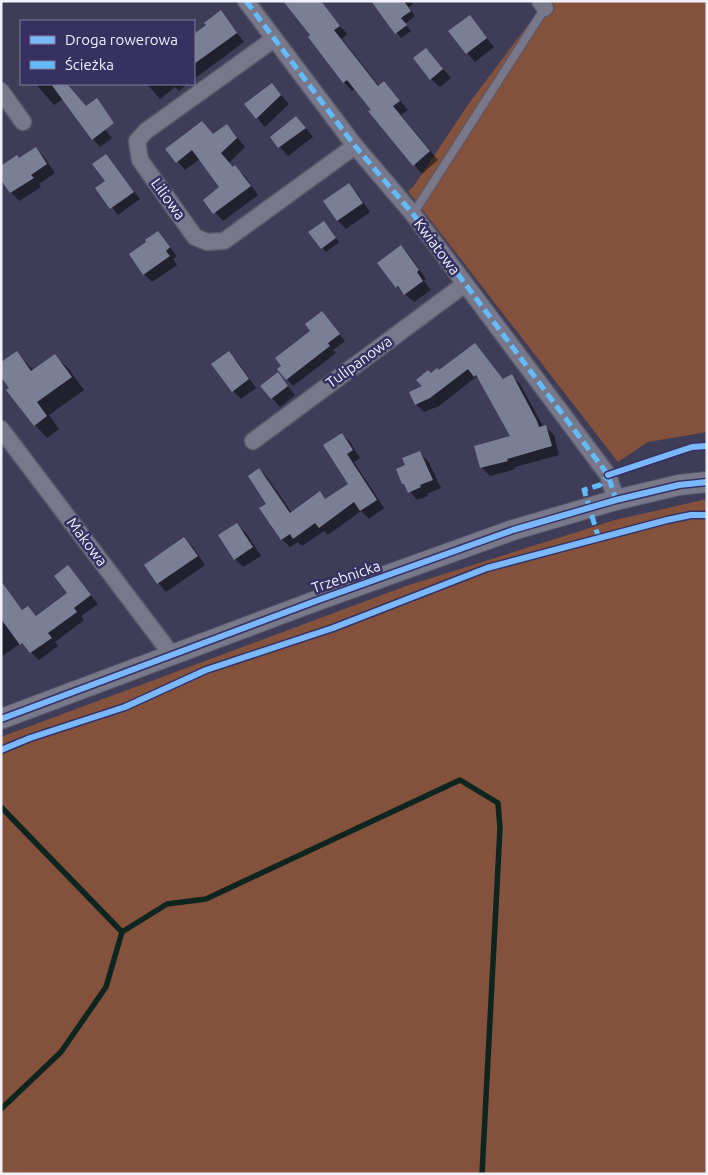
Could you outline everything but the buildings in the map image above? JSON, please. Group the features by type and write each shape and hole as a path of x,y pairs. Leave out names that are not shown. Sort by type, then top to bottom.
{"street":[{"name":"Kwiatowa","path":"246,1 355,146 413,214 608,474 616,500"},
{"name":"Liliowa","path":"274,39 146,131 137,141 140,160 196,237 207,242 224,241 355,146"},
{"path":"1,91 23,122"},
{"name":"Tulipanowa","path":"253,441 465,284"},
{"name":"Makowa","path":"1,429 172,655"},
{"name":"Trzebnicka","path":"1,719 480,541 616,500 679,485 707,482"}],"lane":[{"path":"413,214 542,5"}],"shaded area":[{"path":"546,1 707,1 707,432 648,442 618,462 408,191 413,187 470,102"},
{"path":"707,499 707,1174 1,1174 1,737 406,586 615,520"}],"waterway":[{"path":"1,1109 61,1052 106,987 122,932 167,904 206,899 460,780 498,803 500,828 482,1174"},
{"path":"1,807 122,932"}],"marked path":[{"path":"246,1 355,146 413,214 608,475 616,500"},
{"path":"599,539 584,490 600,485 608,475"}],"cycle path":[{"path":"608,475 692,447 707,446"},
{"path":"1,719 313,602 513,530 616,500 679,485 707,482"},
{"path":"1,750 30,738 125,707 206,670 333,628 487,568 667,520 691,515 707,515"}]}
